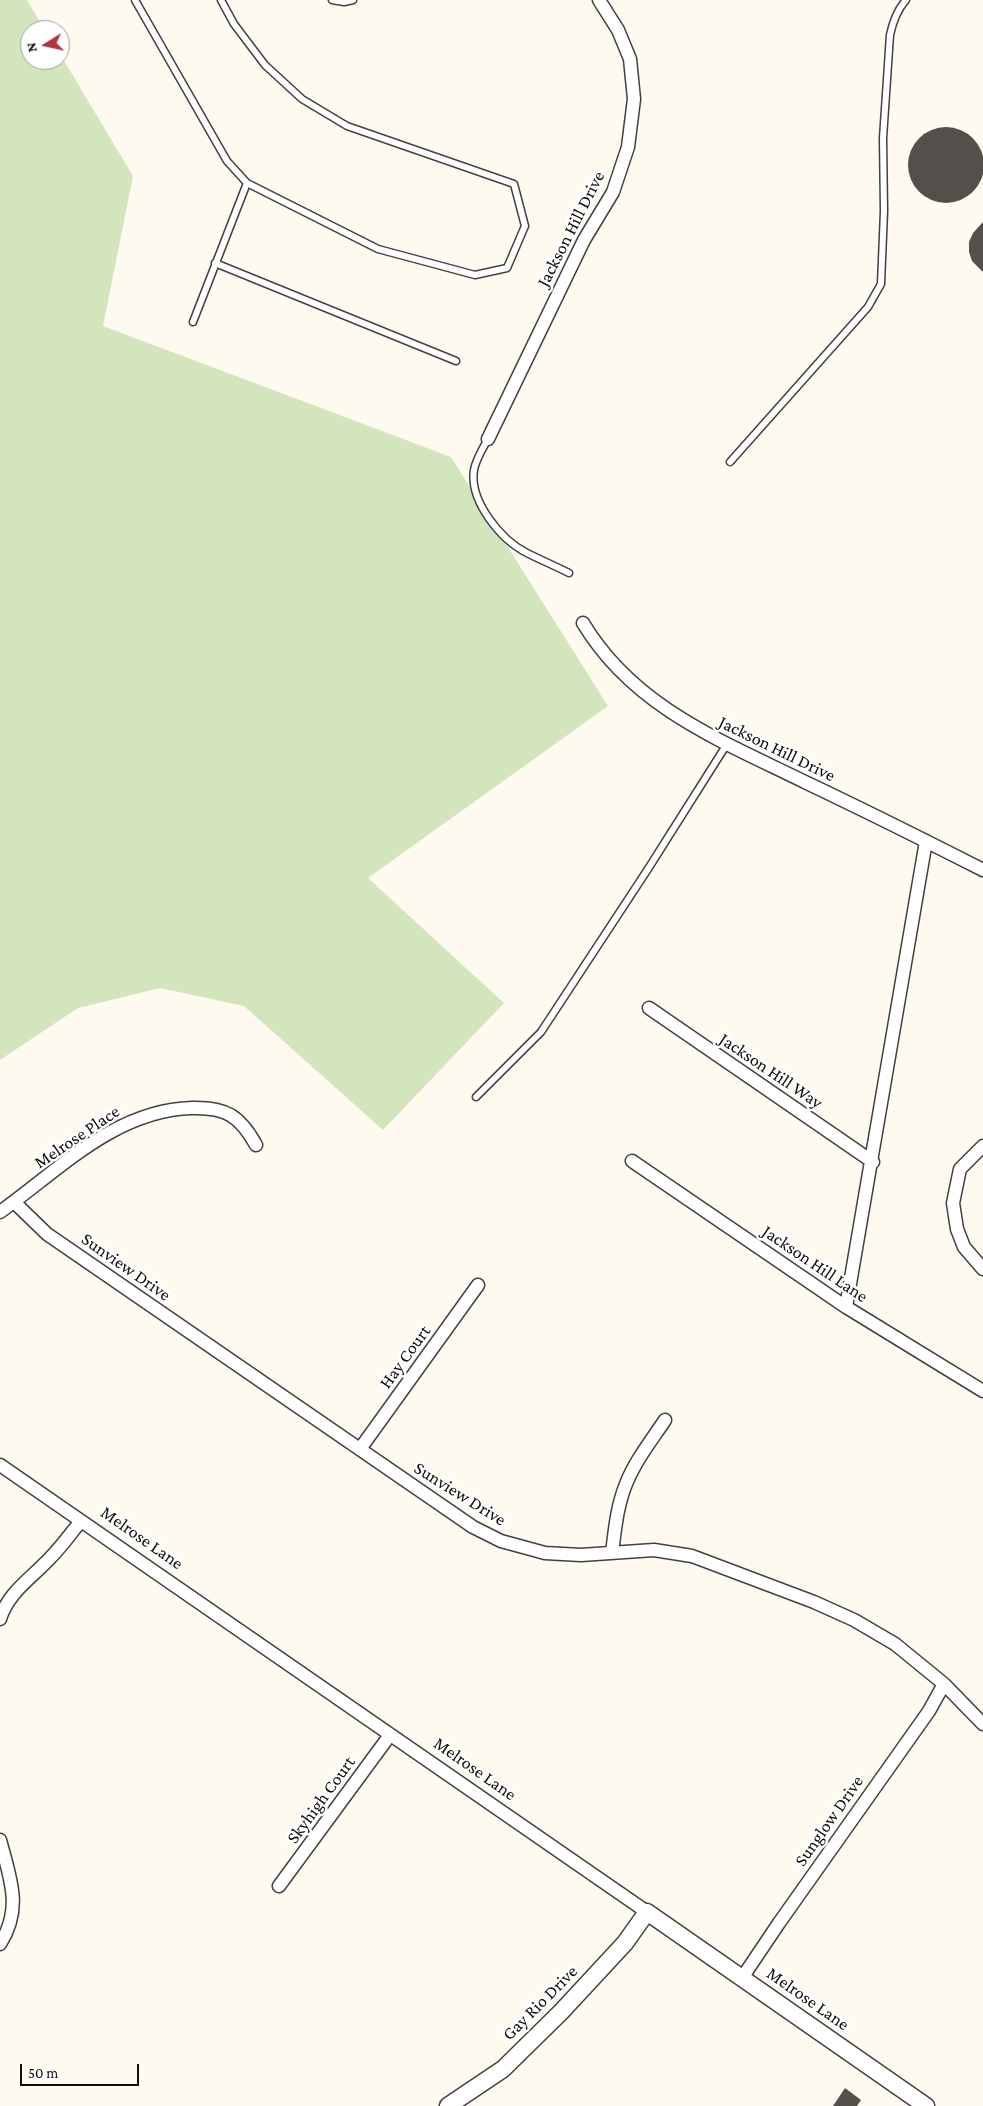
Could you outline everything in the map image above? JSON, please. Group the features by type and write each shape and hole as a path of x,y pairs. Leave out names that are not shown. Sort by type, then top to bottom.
{"street":[{"name":"Jackson Hill Drive","path":"488,439 584,240 613,192 628,147 634,99 630,59 618,30 599,0"},
{"name":"Jackson Hill Drive","path":"583,623 598,648 645,694 700,731 983,870"},
{"path":"846,1307 926,841"},
{"name":"Jackson Hill Way","path":"649,1008 872,1162"},
{"name":"Melrose Place","path":"0,1212 106,1134 141,1116 192,1108 221,1110 233,1116 246,1128 256,1145"},
{"path":"983,1146 960,1169 953,1203 957,1230 964,1247 983,1269"},
{"name":"Jackson Hill Lane","path":"632,1161 846,1307 983,1391"},
{"name":"Sunview Drive","path":"14,1202 48,1234 460,1520 501,1541 528,1550 563,1555 654,1550 692,1556 814,1602 854,1620 895,1644 944,1684 983,1724"},
{"name":"Hay Court","path":"360,1450 478,1285"},
{"path":"612,1553 619,1505 626,1483 665,1420"},
{"name":"Melrose Lane","path":"0,1465 926,2106"},
{"path":"0,1620 13,1595 28,1577 51,1557 81,1520"},
{"name":"Sunglow Drive","path":"742,1978 929,1711 944,1684"},
{"name":"Skyhigh Court","path":"280,1886 390,1735"},
{"path":"0,1840 13,1891 11,1922 8,1932 0,1944"},
{"name":"Gay Rio Drive","path":"456,2104 503,2069 561,2012 625,1943 647,1912"}],"lane":[{"path":"135,0 227,161 247,183 378,249 475,275 507,268 525,226 514,184 347,126 302,99 265,65 234,24 221,0"},
{"path":"332,0 344,2 354,0"},
{"path":"730,462 868,307 881,284 884,211 883,138 890,35 894,20 900,7 906,0"},
{"path":"193,322 247,183"},
{"path":"215,263 456,361"},
{"path":"488,439 474,471 476,493 484,512 501,532 526,553 569,573"},
{"path":"476,1097 541,1032 727,744"}],"green space":[{"path":"0,0 27,0 39,20 20,20 20,70 70,70 133,176 103,326 451,457 608,706 368,878 504,1003 383,1130 244,1006 160,988 78,1008 0,1060"}],"building":[{"path":"946,127 961,130 973,138 981,150 984,165 981,180 973,192 961,200 946,203 931,200 919,192 911,180 908,165 911,150 919,138 931,130"},
{"path":"983,222 983,272 972,261 969,252 969,242 973,233"},
{"path":"845,2088 861,2100 857,2106 833,2106"}]}
